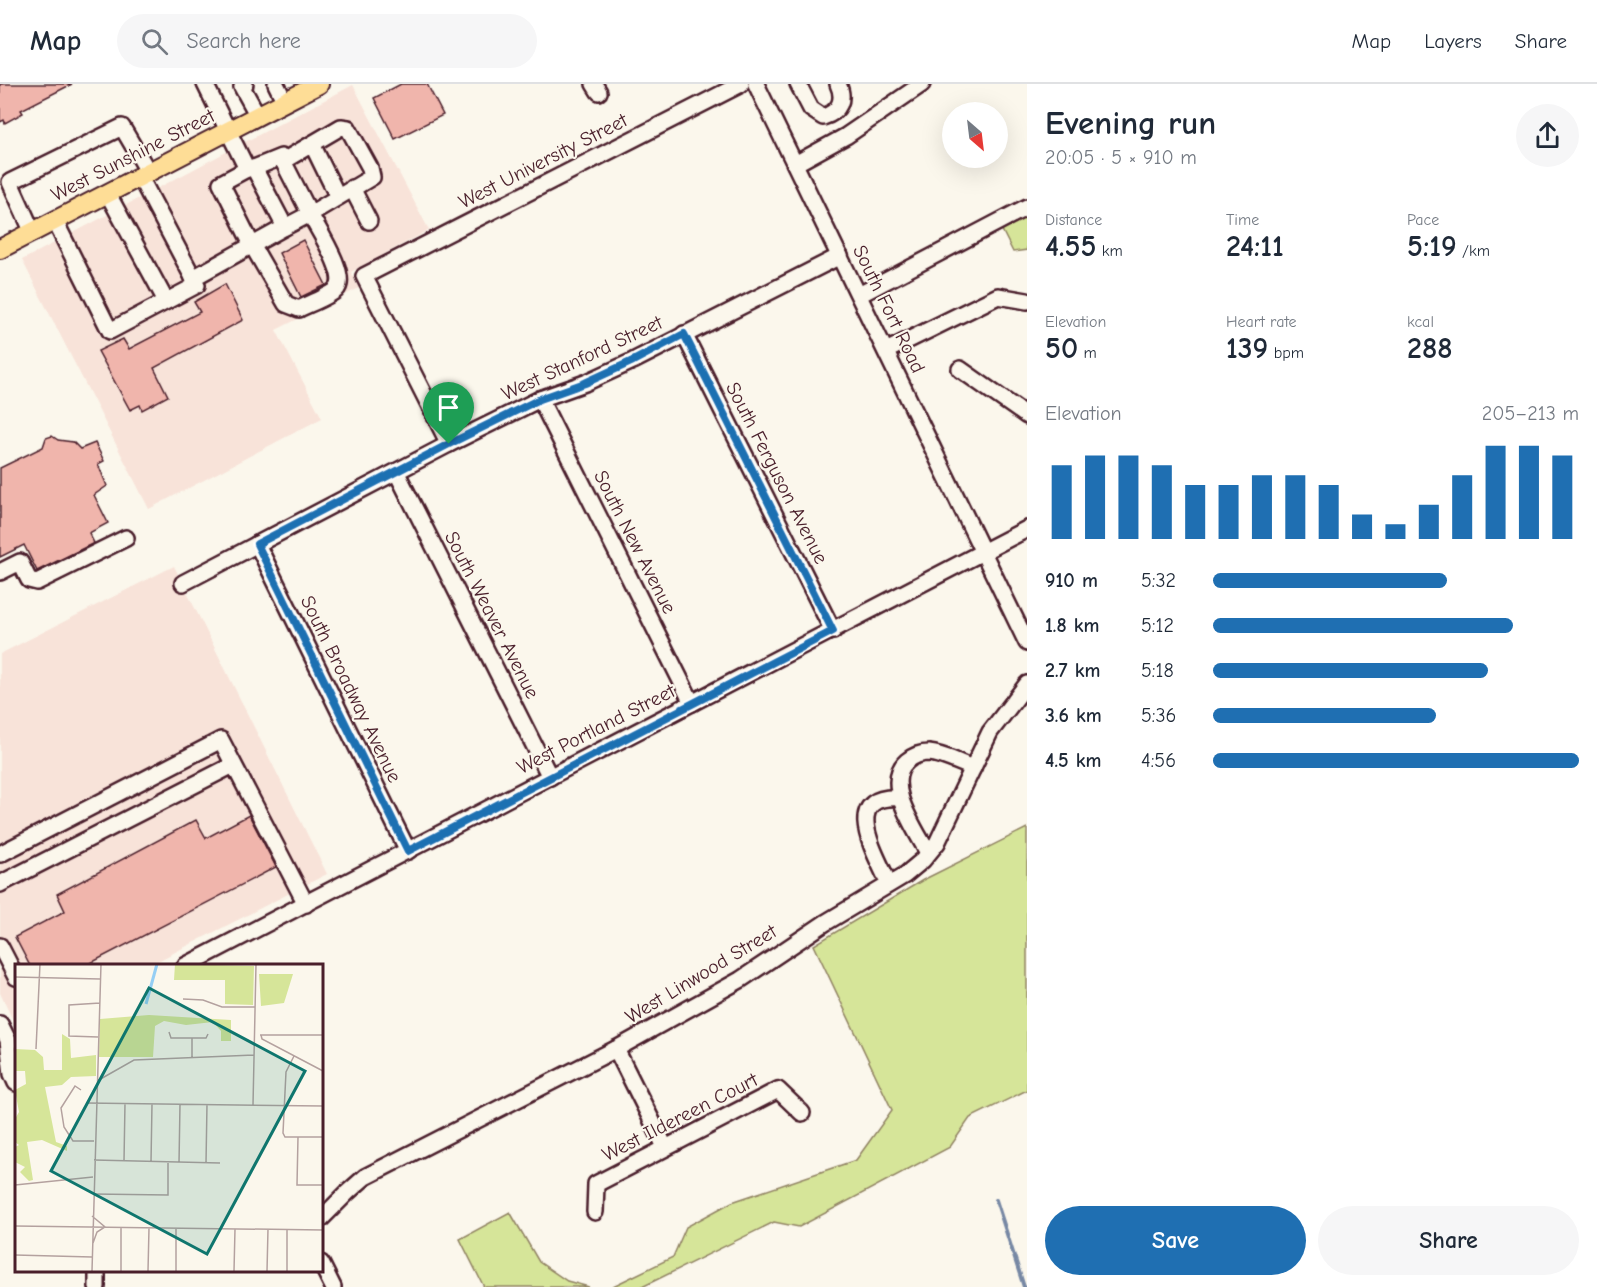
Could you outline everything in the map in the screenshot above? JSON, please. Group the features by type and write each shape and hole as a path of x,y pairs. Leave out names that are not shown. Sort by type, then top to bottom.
{"main road":[{"name":"West Sunshine Street","path":"0,249 319,84"}],"street":[{"path":"205,84 229,131 285,227"},
{"path":"245,84 242,87 258,116"},
{"path":"276,84 285,102"},
{"name":"West University Street","path":"449,444 364,276 741,84"},
{"name":"South Fort Road","path":"756,84 1027,643"},
{"path":"798,84 811,109 823,117 834,112 842,100 838,84"},
{"path":"795,164 846,136 922,84"},
{"path":"33,233 10,182 122,127 196,285 110,331 55,221"},
{"path":"193,278 372,177 370,168 348,128 341,127 283,161"},
{"path":"312,144 338,197"},
{"path":"281,157 283,161 339,271 341,281 337,289 299,309 286,304 252,245 221,183 281,157"},
{"path":"352,188 369,221"},
{"path":"108,194 166,301"},
{"path":"859,295 1027,207"},
{"name":"West Stanford Street","path":"183,583 449,444 540,399 594,378 840,256"},
{"path":"886,351 998,296 1027,301"},
{"name":"South Ferguson Avenue","path":"684,334 833,631"},
{"path":"960,369 1027,416"},
{"name":"South New Avenue","path":"540,399 692,703"},
{"name":"South Weaver Avenue","path":"397,473 550,777"},
{"name":"West Portland Street","path":"189,964 1027,530"},
{"path":"0,572 20,562 29,580 37,582 126,538"},
{"name":"South Broadway Avenue","path":"257,544 408,851"},
{"name":"West Linwood Street","path":"322,1219 365,1178 616,1049 740,980 825,923 905,875 937,843 990,732 1027,684"},
{"path":"0,854 220,740 306,904"},
{"path":"928,853 900,798 897,774 905,763 920,754 935,754 973,768"},
{"path":"0,884 233,765"},
{"path":"890,884 865,824 867,813 874,803 885,798 900,798"},
{"path":"0,946 15,975"},
{"path":"0,1023 8,1040 9,1057 15,1081"},
{"path":"616,1049 665,1147"},
{"name":"West Ildereen Court","path":"595,1212 596,1184 778,1090 802,1113"},
{"path":"322,1265 333,1287"}],"shaded area":[{"path":"353,85 429,230 351,272 359,288 276,330 322,418 149,509 22,260"},
{"path":"174,566 327,874 152,964 15,964 15,1025 0,993 0,654"}],"green space":[{"path":"1027,215 1027,250 1013,252 1001,228"},
{"path":"1027,828 1027,1090 970,1118 950,1147 799,1227 774,1222 642,1287 611,1287 673,1257 686,1227 732,1202 856,1160 892,1110 814,945 923,880"},
{"path":"510,1212 539,1262 567,1281 589,1287 484,1287 460,1239"}],"building":[{"path":"0,84 72,84 21,110 23,113 5,123 4,120 0,122"},
{"path":"401,84 427,84 443,115 395,139 374,98"},
{"path":"303,240 326,285 301,297 279,253"},
{"path":"225,284 243,320 154,368 168,396 142,410 140,405 130,410 98,351 123,339 129,349 200,312 194,302"},
{"path":"52,436 58,440 73,442 80,449 95,443 104,461 98,464 107,486 94,495 108,523 89,533 94,543 37,571 24,545 0,557 0,468 43,447 46,438"},
{"path":"249,815 276,867 89,964 29,964 15,937 65,911 57,894 196,820 206,838"}],"waterway":[{"path":"996,1200 1024,1287"}],"route":[{"path":"684,334 833,631 408,851 257,544 449,444 540,399 585,383 633,361 684,334"}]}
